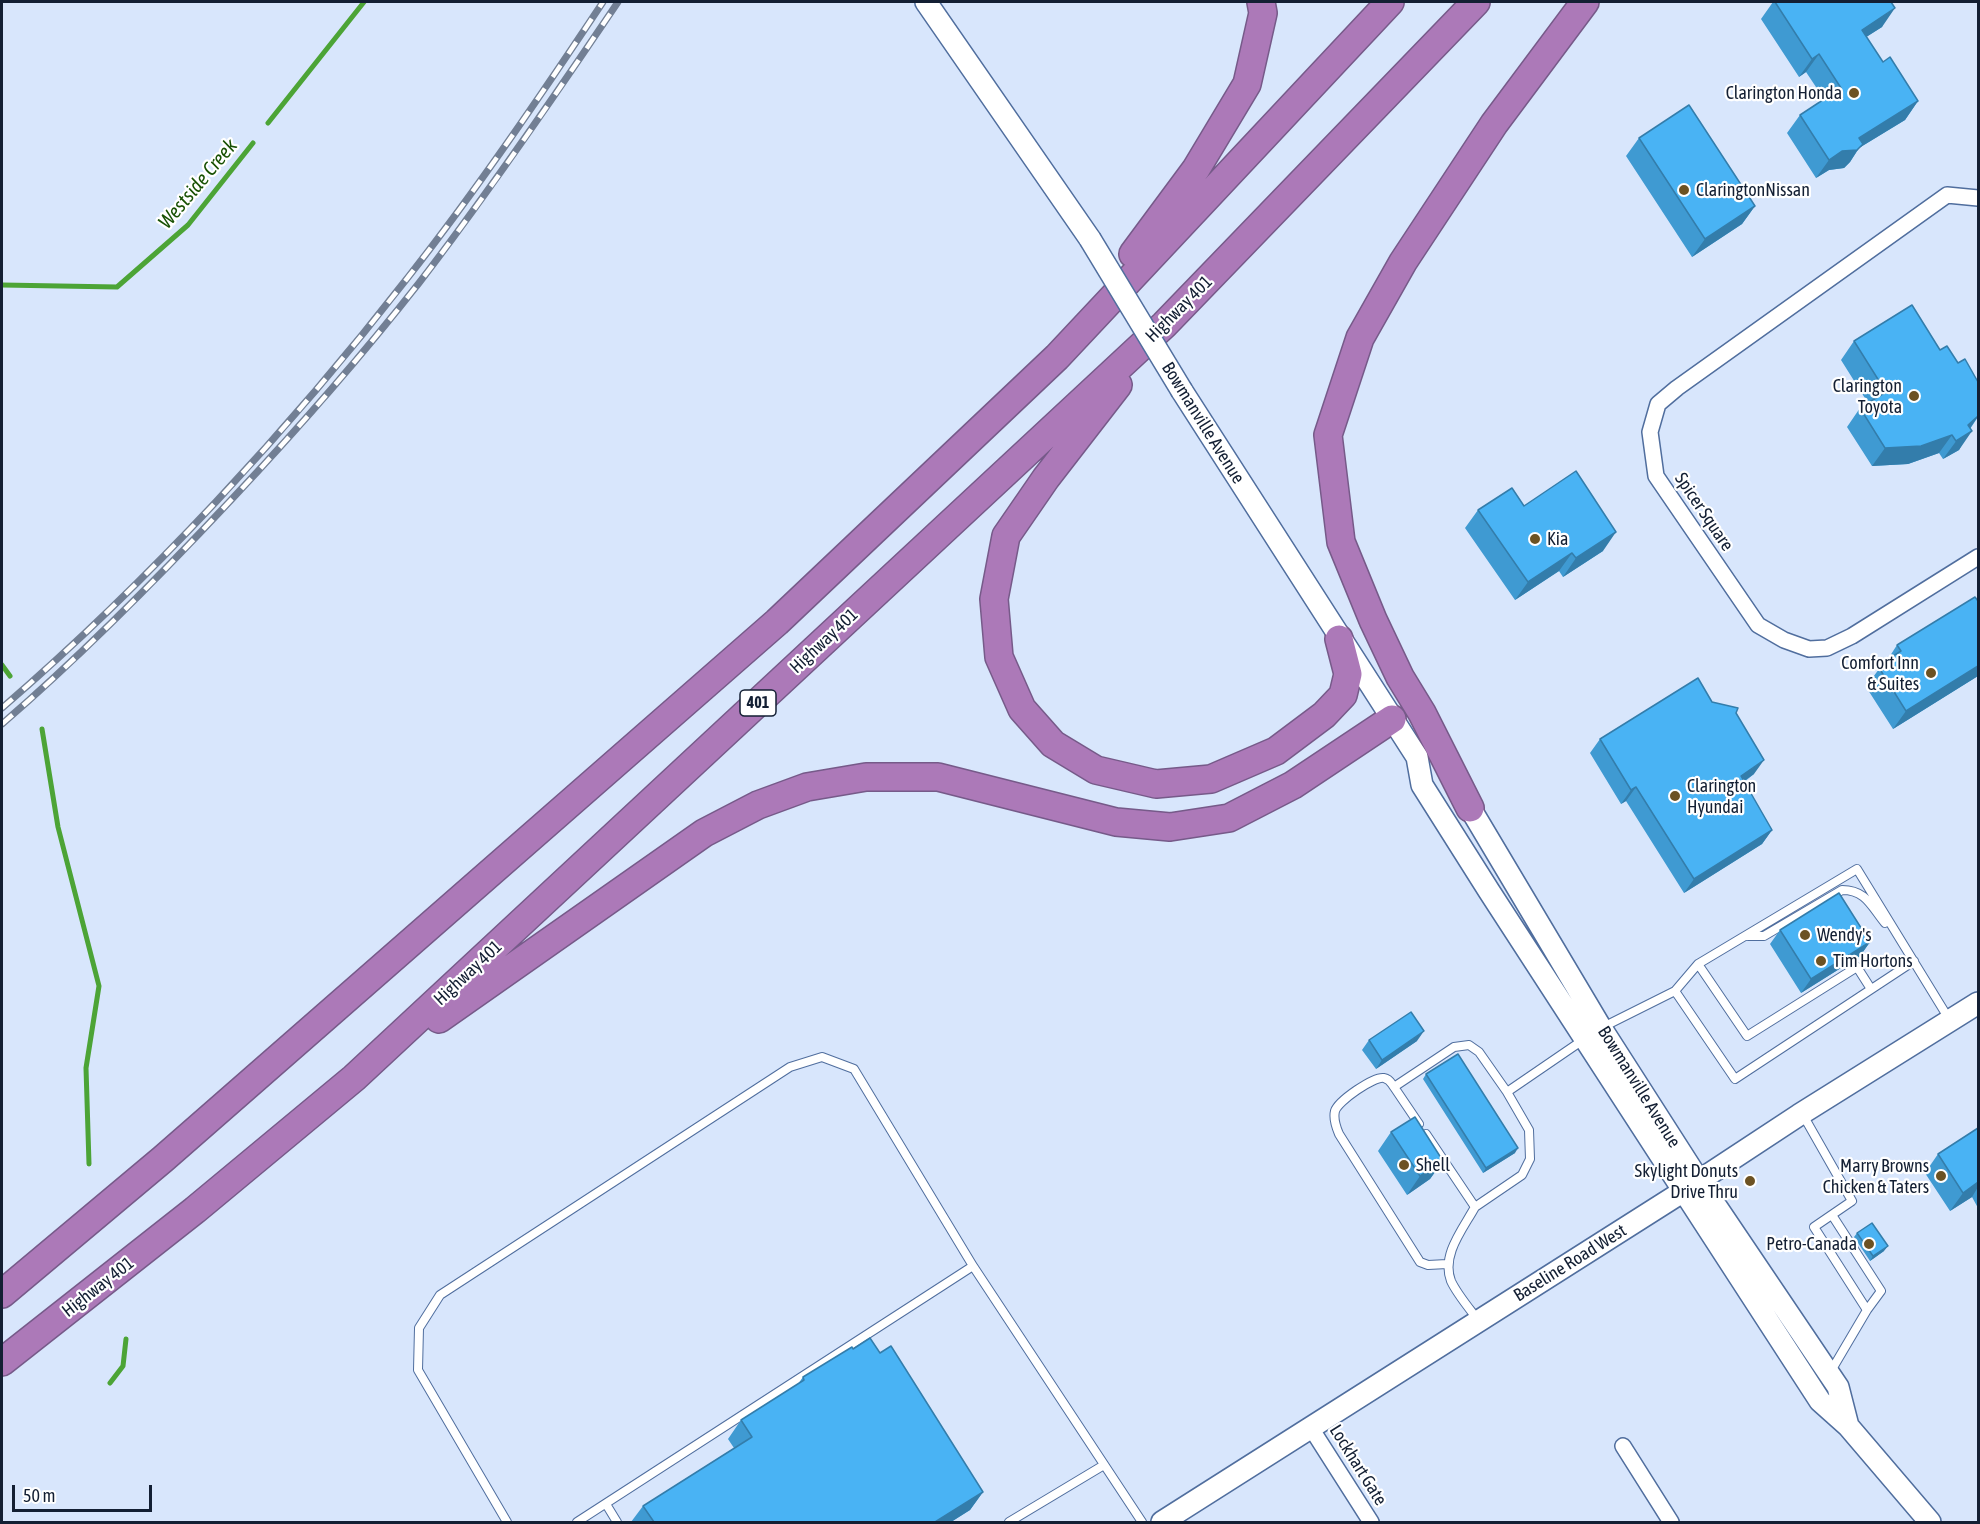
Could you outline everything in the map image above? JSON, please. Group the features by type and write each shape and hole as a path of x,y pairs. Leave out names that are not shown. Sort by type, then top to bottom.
{"highway":[{"path":"1057,357 1197,168 1247,84 1263,13 1261,2"},
{"path":"2,1294 163,1159 777,622 1057,357 1390,2"},
{"name":"Highway 401","path":"2,1362 195,1210 354,1078 1164,325 1476,2"},
{"path":"1470,808 1422,713 1400,677 1373,620 1341,542 1328,435 1360,338 1403,262 1494,123 1585,2"},
{"path":"1164,325 1046,478 1006,536 994,599 999,657 1022,709 1053,744 1096,770 1156,784 1211,779 1276,751 1324,715 1343,695 1348,674 1340,639"},
{"path":"354,1078 704,833 758,805 807,788 866,777 938,777 1116,822 1170,827 1229,818 1293,785 1392,719"}],"main road":[{"name":"Bowmanville Avenue","path":"926,2 1090,239 1182,391 1417,757 1422,785 1593,1034 1691,1186 1820,1401 1848,1426 1930,1522"},
{"name":"Bowmanville Avenue","path":"1417,757 1442,772 1470,808 1593,1034"},
{"name":"Baseline Road West","path":"1162,1522 1978,1003"},
{"name":"Bowmanville Avenue","path":"1691,1186 1838,1387 1848,1426"}],"street":[{"name":"Spicer Square","path":"1978,198 1947,195 1937,202 1677,388 1658,404 1650,432 1656,476 1758,625 1784,640 1809,649 1827,648 1852,636 1978,556"},
{"name":"Lockhart Gate","path":"1311,1428 1371,1522"},
{"path":"1623,1446 1671,1522"}],"lane":[{"path":"1507,1092 1593,1034 1675,991 1698,964 1857,869 1950,1020"},
{"path":"1747,936 1764,936 1842,890 1852,890 1862,894 1898,938"},
{"path":"1675,991 1735,1079 1914,961"},
{"path":"1698,964 1748,1036 1857,968 1871,989"},
{"path":"1394,1087 1454,1047 1469,1045 1479,1052 1507,1092 1529,1130 1530,1159 1522,1175 1475,1207 1447,1264 1452,1281 1479,1321"},
{"path":"507,1522 418,1370 419,1328 440,1295 790,1067 822,1056 854,1069 973,1266 1142,1522"},
{"path":"1447,1264 1428,1265 1420,1262 1339,1134 1334,1120 1335,1110 1341,1102 1375,1079 1389,1080 1475,1207"},
{"path":"1802,1113 1852,1201 1814,1227 1868,1310"},
{"path":"1829,1374 1881,1291 1832,1215"},
{"path":"577,1522 973,1266"},
{"path":"1009,1522 1104,1465"},
{"path":"606,1504 617,1522"}],"building":[{"name":"Clarington Honda","path":"1775,2 1891,2 1895,8 1862,30 1883,62 1890,57 1918,101 1859,138 1863,144 1857,150 1842,151 1829,160 1800,115 1841,88 1819,54 1812,59"},
{"name":"ClaringtonNissan","path":"1689,105 1755,206 1705,239 1639,138"},
{"name":"Clarington Toyota","path":"1912,305 1940,350 1947,346 1958,363 1965,359 1978,382 1978,416 1968,425 1972,431 1956,441 1952,435 1921,446 1885,448 1860,408 1886,392 1854,341"},
{"name":"Kia","path":"1576,471 1616,532 1576,558 1572,553 1528,582 1478,510 1512,488 1524,506"},
{"name":"Comfort Inn & Suites","path":"1975,597 1978,601 1978,666 1906,711 1881,671 1887,667 1884,662 1901,651 1897,645"},
{"name":"Clarington Hyundai","path":"1698,678 1712,702 1738,708 1736,713 1764,760 1741,776 1772,830 1694,879 1636,787 1631,790 1600,739"},
{"path":"1839,893 1870,942 1811,979 1780,930"},
{"path":"1411,1012 1424,1031 1382,1060 1369,1040"},
{"path":"1458,1054 1518,1148 1486,1168 1426,1074"},
{"path":"1415,1117 1443,1161 1420,1176 1391,1132"},
{"path":"1978,1128 1978,1182 1963,1193 1938,1154"},
{"name":"Petro-Canada","path":"1872,1223 1888,1246 1873,1256 1857,1233"},
{"path":"870,1338 880,1353 891,1346 983,1492 935,1522 654,1522 643,1506 752,1437 741,1420 804,1380 803,1377"}],"waterway":[{"name":"Westside Creek","path":"268,123 364,2"},
{"name":"Westside Creek","path":"2,285 117,287 188,225 253,143"},
{"path":"2,665 10,676"},
{"path":"42,729 58,827 99,986 86,1068 89,1164"},
{"path":"110,1383 123,1366 126,1339"}],"railway":[{"path":"2,708 57,659 164,556 216,502 316,390 409,276 460,209 603,2"},
{"path":"2,724 91,643 176,558 280,447 351,366 419,283 471,214 618,2"}],"place":[{"name":"Clarington Honda","path":"1854,93"},
{"name":"ClaringtonNissan","path":"1684,190"},
{"name":"Clarington Toyota","path":"1914,396"},
{"name":"Kia","path":"1535,539"},
{"name":"Comfort Inn & Suites","path":"1931,673"},
{"name":"Clarington Hyundai","path":"1675,796"},
{"name":"Wendy's","path":"1805,935"},
{"name":"Tim Hortons","path":"1821,961"},
{"name":"Shell","path":"1404,1165"},
{"name":"Marry Browns Chicken & Taters","path":"1941,1176"},
{"name":"Skylight Donuts Drive Thru","path":"1750,1181"},
{"name":"Petro-Canada","path":"1869,1244"}]}
